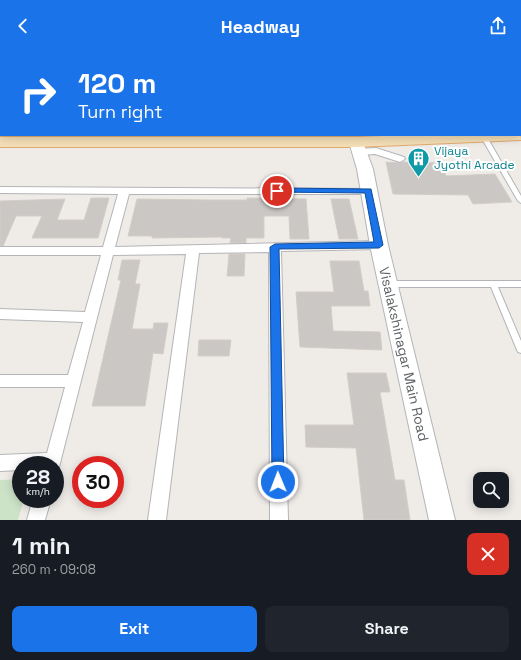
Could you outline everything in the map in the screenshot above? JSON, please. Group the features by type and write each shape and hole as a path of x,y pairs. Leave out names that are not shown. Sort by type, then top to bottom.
{"main road":[{"path":"0,142 358,147 502,136"}],"street":[{"path":"358,147 400,159"},
{"name":"Visalakshinagar Main Road","path":"358,147 365,169 379,245 442,520"},
{"path":"0,190 368,191"},
{"path":"54,456 124,190"},
{"path":"0,251 107,251 379,245"},
{"path":"275,247 279,520"},
{"path":"157,520 193,249"},
{"path":"0,314 90,317"},
{"path":"0,381 73,381"},
{"path":"0,463 12,463"},
{"path":"36,520 39,508"}],"lane":[{"path":"484,137 521,201"},
{"path":"388,284 521,284"},
{"path":"493,284 521,350"}],"green space":[{"path":"12,479 12,508 21,508 18,520 0,520 0,480"}],"building":[{"path":"386,162 441,163 446,176 495,174 512,202 473,204 468,195 393,194"},
{"path":"91,198 109,198 98,238 32,238 42,216 16,216 3,246 0,246 0,201 65,199 57,220 84,220"},
{"path":"247,198 306,199 309,239 290,239 289,216 264,216 264,238 246,238 246,243 230,243 231,238 222,237 152,238 152,236 128,236 137,199 247,200"},
{"path":"331,199 349,199 358,239 339,239"},
{"path":"229,254 245,254 244,276 227,276"},
{"path":"122,260 140,260 135,284 140,284 132,329 153,329 154,323 168,323 163,354 153,353 145,406 92,406 121,280 118,280"},
{"path":"330,261 359,261 364,291 368,291 370,306 331,306 333,331 380,332 382,350 300,347 296,292 334,292"},
{"path":"199,340 231,340 229,356 198,356"},
{"path":"347,373 386,373 390,392 380,392 395,480 404,480 410,520 364,520 356,448 306,447 305,425 354,425"}],"place":[{"name":"Vijaya Jyothi Arcade","path":"418,178"}],"route":[{"path":"277,191 368,191 379,245 275,247 278,482"}]}
